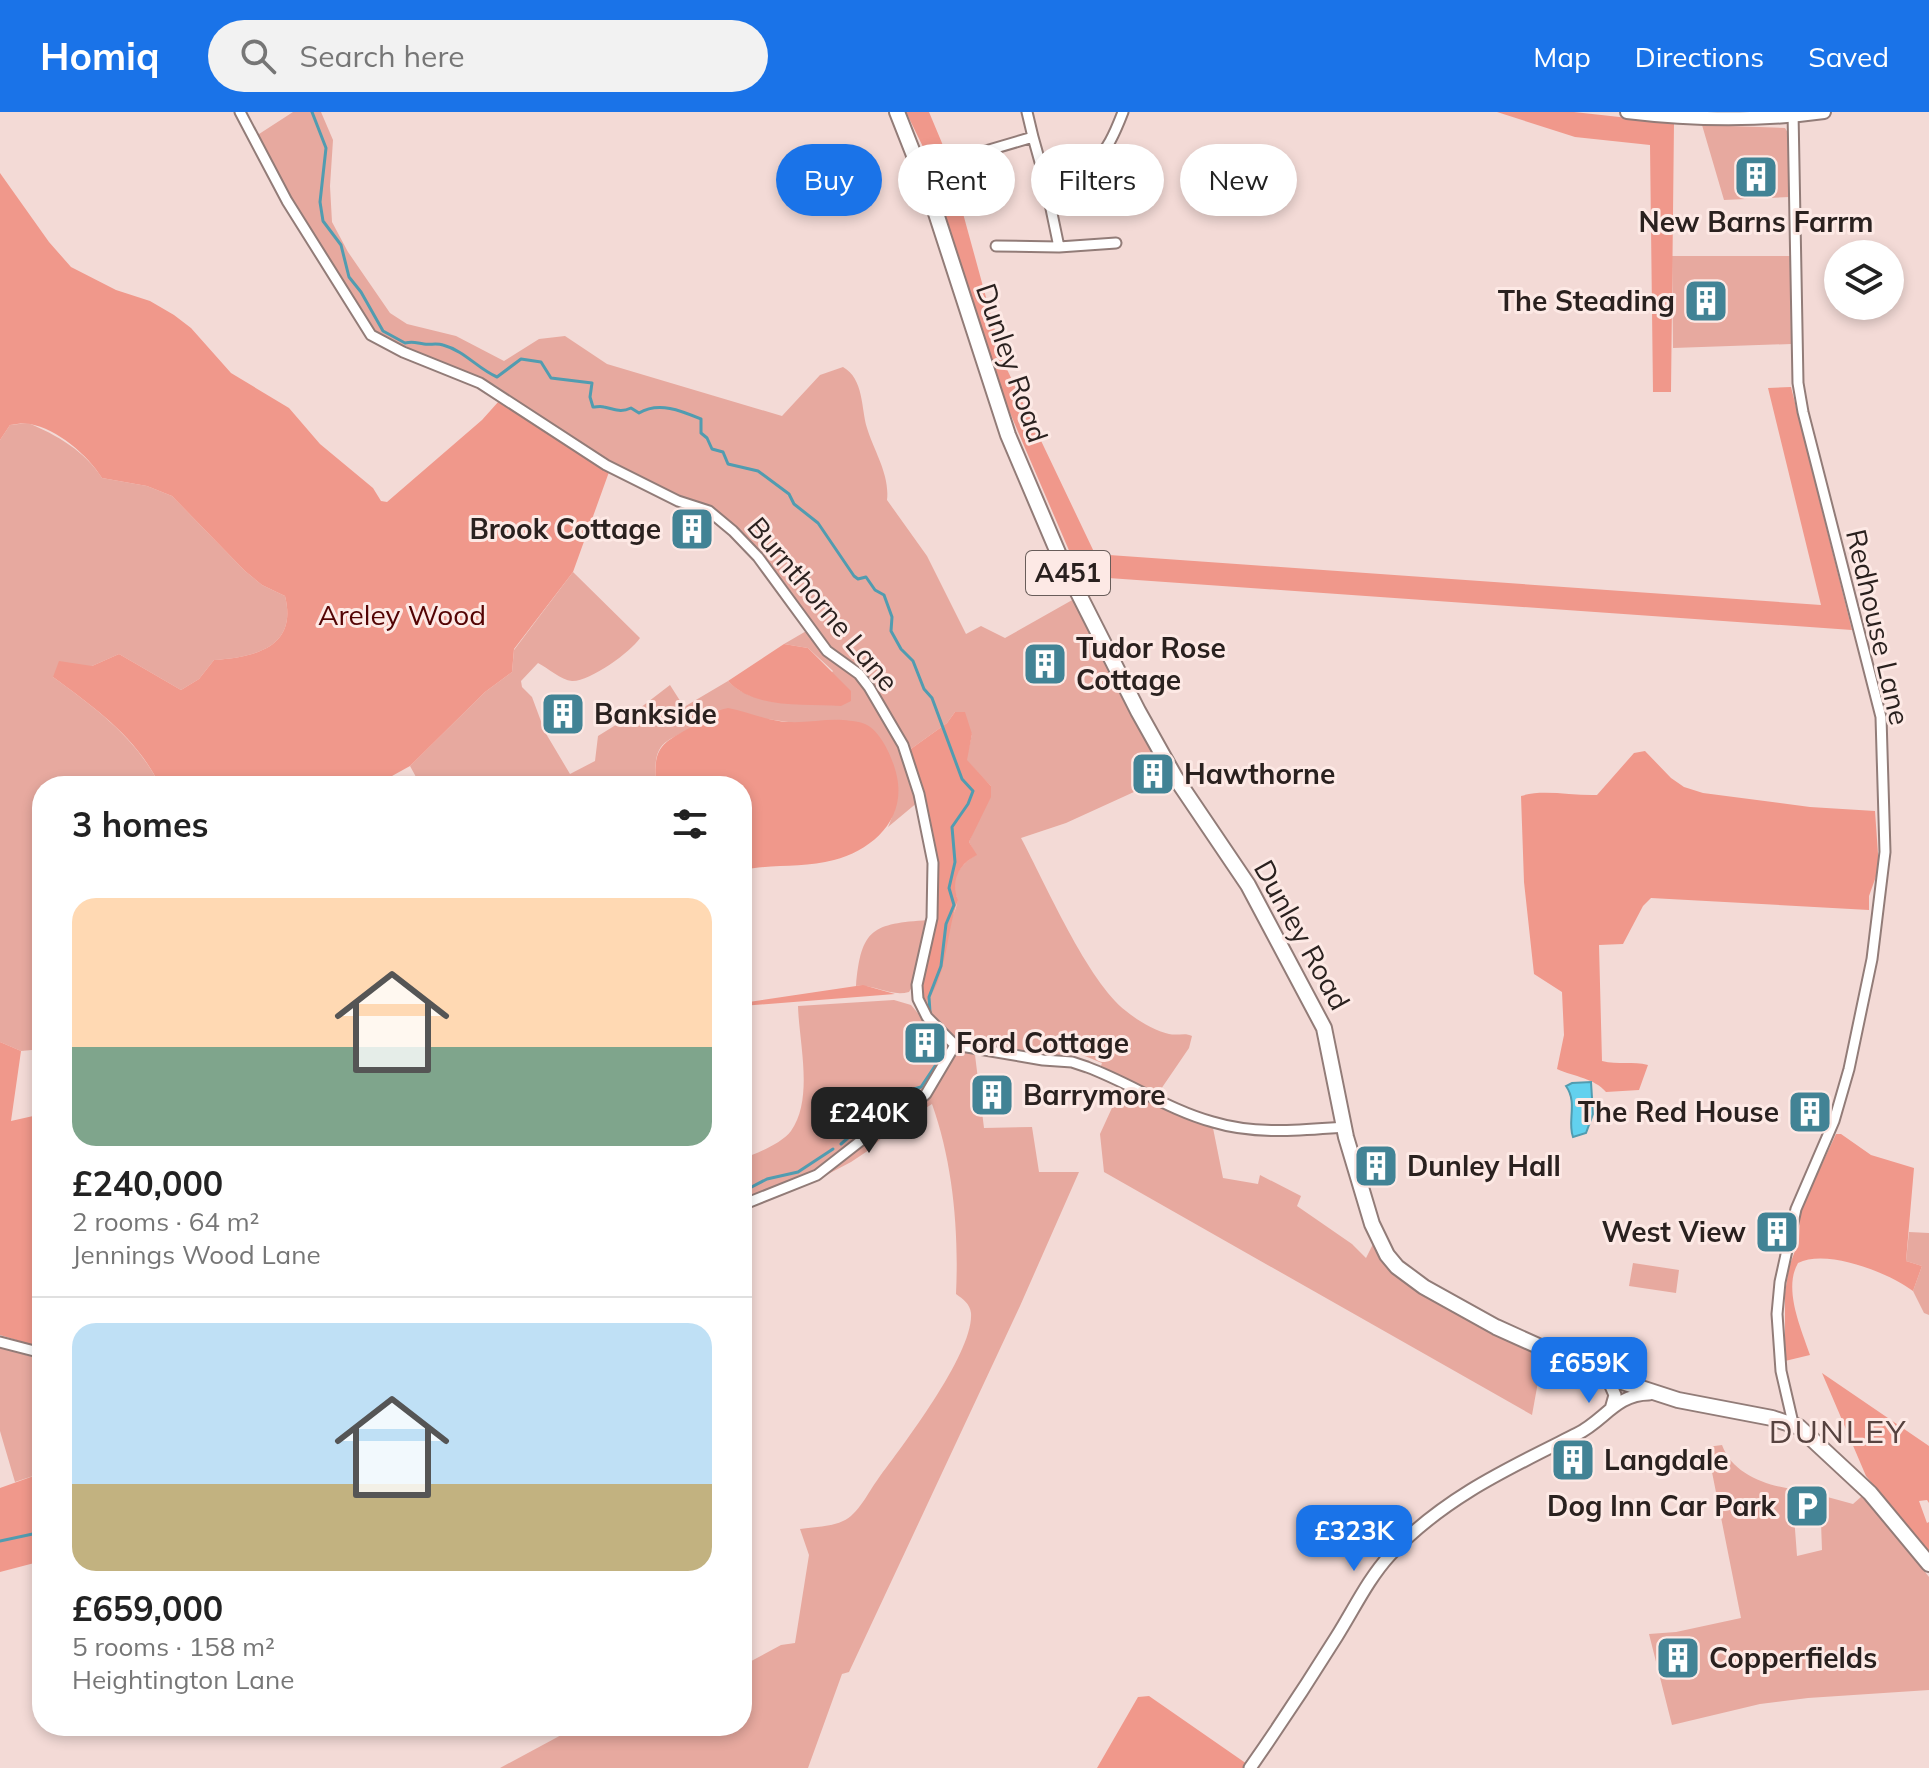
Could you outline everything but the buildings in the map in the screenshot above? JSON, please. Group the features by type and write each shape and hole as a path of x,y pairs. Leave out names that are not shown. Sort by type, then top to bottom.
{"main road":[{"name":"Dunley Road","path":"897,112 910,144"},
{"path":"1627,112 1716,119 1824,112"},
{"name":"Dunley Road","path":"936,216 1008,435 1059,555 1145,724 1175,777 1248,885 1320,1019 1328,1040 1344,1127 1372,1224 1387,1255 1397,1267 1424,1287 1496,1327 1607,1377 1701,1406 1793,1423 1849,1471 1929,1564"}],"street":[{"name":"Burnthorne Lane","path":"240,112 287,201 371,335 403,352 480,383 606,465 678,501 713,514 758,557 827,651 859,674 869,687 903,745 919,794 933,863 932,918 917,985 918,999 927,1017 955,1045"},
{"path":"1027,112 1035,144"},
{"path":"1107,144 1123,112"},
{"name":"Redhouse Lane","path":"1793,114 1798,383 1881,717 1885,852 1872,959 1849,1069 1834,1121 1796,1209 1780,1282 1779,1345 1784,1393 1793,1423"},
{"path":"1009,144 1033,137"},
{"path":"1053,216 1059,247"},
{"path":"996,246 1059,247 1116,243"},
{"path":"752,1201 817,1175 872,1132 914,1105 926,1094 955,1045 1072,1062 1124,1082 1190,1115 1228,1126 1276,1130 1344,1127"},
{"path":"0,1342 32,1350"},
{"path":"1607,1377 1615,1395 1611,1409"},
{"path":"1250,1768 1308,1683 1376,1572 1393,1552 1464,1493 1547,1447 1587,1429 1630,1395 1653,1393"}],"shaded area":[{"path":"293,112 321,112 333,140 330,186 332,222 348,252 390,313 407,324 456,336 504,361 539,339 565,336 607,364 782,416 820,375 843,367 855,379 861,394 867,428 884,472 887,500 927,556 966,634 981,626 1005,638 1074,599 1169,776 1066,823 1021,838 1082,955 1112,997 1130,1014 1152,1028 1169,1034 1192,1036 1189,1048 1159,1092 1151,1091 1101,1066 1102,1063 1065,1048 1059,1056 987,1047 951,1036 923,1004 939,977 957,903 955,880 963,865 976,855 969,842 991,786 966,760 972,734 955,712 947,723 908,751 905,739 872,685 828,647 762,558 717,511 675,494 592,452 495,385 375,334 288,194 256,136"},
{"path":"1702,125 1785,128 1788,133 1789,197 1724,200"},
{"path":"1672,256 1790,256 1791,344 1673,348"},
{"path":"28,423 70,445 102,478 147,486 172,496 245,571 262,585 285,596 287,614 285,628 269,646 244,656 214,660 199,679 181,690 119,654 92,666 53,677 99,712 127,739 155,776 32,776 32,1050 21,1051 0,1042 0,440 10,425"},
{"path":"573,572 640,638 628,651 589,677 572,681 538,663 521,681 522,687 532,697 545,732 570,774 595,761 598,736 670,685 684,707 728,681 754,697 806,704 833,671 808,648 784,644 808,630 867,689 896,741 918,802 888,827 894,810 895,790 887,754 788,722 767,719 704,718 666,742 657,756 655,776 416,776 410,766 485,692 512,672 514,650"},
{"path":"928,920 909,992 895,993 856,986 862,952 873,933 894,924"},
{"path":"894,1000 911,1005 945,1045 931,1078 923,1088 867,1129 824,1167 804,1179 752,1197 752,1155 768,1148 791,1131 802,1103 804,1070 798,1006"},
{"path":"957,1050 975,1055 984,1128 1032,1127 1039,1172 1079,1172 849,1672 842,1674 808,1768 500,1768 559,1736 752,1736 752,1661 781,1645 795,1643 809,1555 800,1529 838,1523 858,1508 949,1374 969,1330 971,1313 966,1302 956,1294 950,1173 932,1104 851,1162 813,1182 858,1147 924,1103"},
{"path":"1122,1086 1213,1128 1223,1178 1258,1184 1260,1175 1301,1196 1297,1206 1352,1244 1366,1258 1373,1244 1392,1269 1500,1335 1547,1358 1538,1382 1532,1415 1104,1172 1100,1134"},
{"path":"1909,1232 1929,1233 1929,1315 1924,1313 1913,1291 1922,1266 1906,1261"},
{"path":"1633,1263 1679,1270 1676,1293 1629,1286"},
{"path":"0,1347 32,1357 32,1476 15,1482 0,1431"},
{"path":"1722,1445 1733,1463 1750,1476 1792,1489 1797,1556 1822,1550 1820,1495 1853,1504 1862,1496 1885,1520 1929,1577 1929,1690 1760,1704 1672,1725 1649,1634 1676,1632 1741,1618 1707,1447"},
{"path":"1816,1448 1862,1496 1830,1467"}],"green space":[{"path":"906,112 929,112 942,144 922,144"},
{"path":"1497,112 1574,112 1674,123 1671,392 1653,392 1650,145 1575,137"},
{"name":"Areley Wood","path":"0,173 49,242 71,267 116,290 150,301 174,315 191,328 231,373 289,408 320,444 373,488 381,501 387,502 482,420 499,401 609,472 573,572 514,649 512,672 485,692 410,766 392,776 155,776 114,725 53,677 59,661 92,666 119,654 181,690 199,679 214,660 257,652 279,638 285,628 287,614 285,596 262,585 245,571 172,496 147,486 102,478 71,444 40,427 10,425 0,440"},
{"path":"944,216 964,216 1004,363 1095,554 1821,605 1768,388 1791,387 1852,630 1080,576 1007,406"},
{"path":"784,644 808,648 851,691 851,701 841,706 766,701 752,697 728,681"},
{"path":"728,708 780,721 843,720 867,725 878,734 897,777 898,793 891,820 873,841 834,860 752,869 752,776 656,776 658,754 666,742"},
{"path":"955,712 965,712 972,734 967,760 991,786 991,797 969,842 977,855 965,863 956,880 958,900 941,971 931,995 923,1004 922,979 936,914 937,863 930,825 908,751 947,723"},
{"path":"1645,751 1671,778 1684,787 1703,793 1810,807 1875,811 1879,868 1869,896 1869,910 1651,898 1643,906 1623,944 1599,945 1602,1061 1648,1065 1639,1090 1606,1092 1590,1081 1557,1069 1564,1035 1562,992 1534,974 1524,882 1521,796 1548,793 1597,795 1634,753"},
{"path":"863,985 895,994 752,1005 752,1002"},
{"path":"0,1042 21,1051 11,1121 32,1116 32,1345 0,1335"},
{"path":"1836,1134 1841,1134 1871,1155 1914,1168 1906,1261 1922,1266 1913,1291 1874,1270 1841,1261 1810,1259 1798,1263 1792,1285 1793,1296 1810,1355 1785,1361 1785,1293 1789,1267 1799,1240 1800,1211"},
{"path":"1822,1373 1929,1446 1929,1503 1927,1500 1919,1501 1929,1522 1929,1552 1866,1476"},
{"path":"32,1477 32,1564 0,1572 0,1488"},
{"path":"1149,1696 1247,1764 1244,1768 1097,1768 1138,1697"}],"water":[{"path":"1591,1082 1593,1114 1586,1133 1573,1137 1572,1105 1566,1086"}],"waterway":[{"path":"312,112 326,148 320,202 323,221 341,245 349,277 383,331 405,343 438,344 451,348 497,377 521,359 541,362 551,378 592,383 590,397 593,407 631,408 639,413 662,408 678,410 701,419 701,433 712,449 723,452 728,464 758,471 789,494 794,504 818,523 854,576 858,579 866,577 875,590 884,595 892,617 891,631 901,649 913,661 924,689 932,698 962,779 973,791 952,827 955,862 949,888 954,905 946,924 941,966 929,997 930,1012"},
{"path":"894,1105 921,1087 937,1063 944,1044"},
{"path":"841,1144 865,1123 885,1112"},
{"path":"752,1187 767,1179 798,1172 833,1149"},
{"path":"0,1541 32,1534"}],"place":[{"name":"New Barns Farrm","path":"1756,177"},
{"name":"The Steading","path":"1706,301"},
{"name":"Brook Cottage","path":"692,529"},
{"name":"Tudor Rose Cottage","path":"1045,664"},
{"name":"Bankside","path":"563,714"},
{"name":"Hawthorne","path":"1153,774"},
{"name":"Ford Cottage","path":"925,1043"},
{"name":"Barrymore","path":"992,1095"},
{"name":"The Red House","path":"1810,1112"},
{"name":"Dunley Hall","path":"1376,1166"},
{"name":"West View","path":"1777,1232"},
{"name":"Langdale","path":"1573,1460"},
{"name":"Dog Inn Car Park","path":"1807,1506"},
{"name":"Copperfields","path":"1678,1658"}],"district":[{"name":"DUNLEY","path":"1838,1432"}]}
